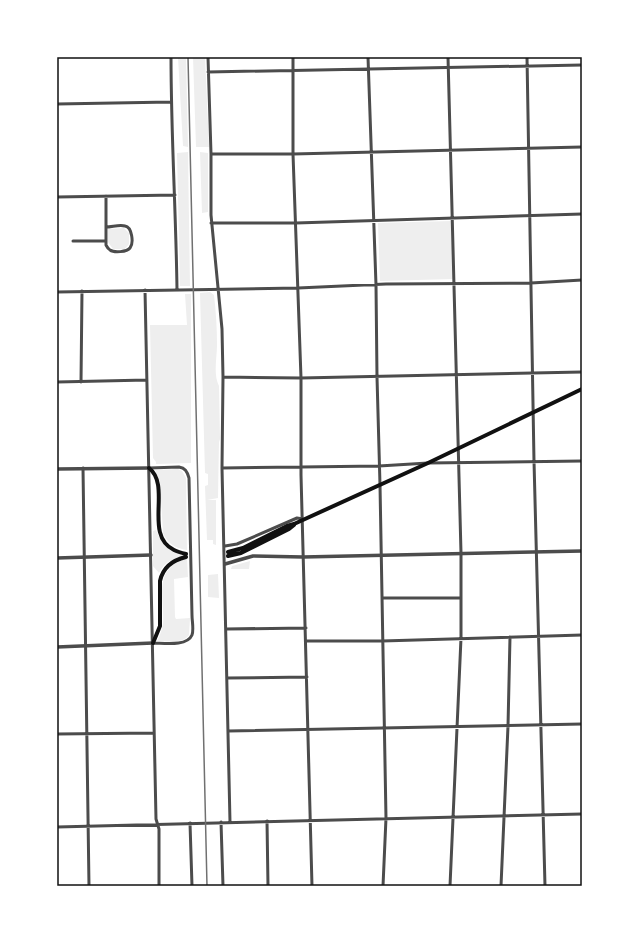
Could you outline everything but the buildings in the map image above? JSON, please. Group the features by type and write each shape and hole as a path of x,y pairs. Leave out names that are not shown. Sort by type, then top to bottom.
{"main road":[{"path":"228,554 428,463 582,389"},
{"path":"149,468 154,472 158,482 159,526 162,537 170,548 186,556 173,561 162,574 160,581 160,626 152,643"}],"street":[{"path":"171,57 177,290"},
{"path":"208,57 211,154 211,223 219,288 222,329 222,468 230,822"},
{"path":"293,57 293,154 301,378 301,467 312,886"},
{"path":"368,57 375,220 380,485 386,818 383,886"},
{"path":"448,57 461,553 461,638 450,886"},
{"path":"527,57 534,462 545,886"},
{"path":"208,72 582,65"},
{"path":"57,104 171,102"},
{"path":"211,154 293,154 582,147"},
{"path":"57,197 175,194"},
{"path":"106,196 106,227 106,241 109,249 113,251 129,250 132,246 131,231 129,228 125,226 106,227"},
{"path":"211,223 296,223 530,217 582,214"},
{"path":"73,241 106,241"},
{"path":"57,292 219,288 298,288 454,283 531,283 582,280"},
{"path":"146,290 152,643 156,819 159,829 159,886"},
{"path":"81,382 82,291"},
{"path":"223,377 301,378 456,376 533,372 582,372"},
{"path":"57,382 147,380"},
{"path":"222,468 582,461"},
{"path":"82,468 89,886"},
{"path":"57,469 183,468 187,472 189,478 192,634 182,643 57,647"},
{"path":"224,546 237,544 297,518 303,520"},
{"path":"225,564 253,556 303,557 582,551"},
{"path":"57,558 151,555"},
{"path":"382,598 460,598"},
{"path":"226,629 306,628"},
{"path":"306,641 582,635"},
{"path":"501,886 508,726 510,637"},
{"path":"227,678 307,678"},
{"path":"228,731 582,724"},
{"path":"57,734 154,733"},
{"path":"57,827 582,814"},
{"path":"267,821 268,886"},
{"path":"221,822 223,886"},
{"path":"190,823 192,886"}],"shaded area":[{"path":"178,57 186,57 188,147 183,146"},
{"path":"193,57 205,57 209,147 196,147"},
{"path":"188,152 190,286 180,286 177,153"},
{"path":"200,152 208,153 208,212 202,213"},
{"path":"451,221 453,279 380,281 378,223"},
{"path":"124,228 129,233 129,244 125,249 113,249 108,242 108,229"},
{"path":"210,292 214,295 216,314 216,376 219,386 220,439 218,498 207,500 216,500 216,545 213,544 213,540 207,540 205,486 208,485 208,474 205,473 200,293"},
{"path":"185,294 191,294 191,463 156,464 153,458 150,325 187,325"},
{"path":"178,469 182,471 186,478 187,550 172,545 163,533 160,482 155,470"},
{"path":"156,530 161,540 170,550 185,555 168,562 159,573 153,566 153,531"},
{"path":"187,559 188,577 174,579 175,617 176,619 190,618 189,635 183,640 179,641 157,641 163,624 162,594 165,576 169,569 176,563"},
{"path":"250,561 249,569 231,569 232,566"},
{"path":"218,574 219,598 208,597 208,575"}],"railway":[{"path":"188,57 207,886"}]}
